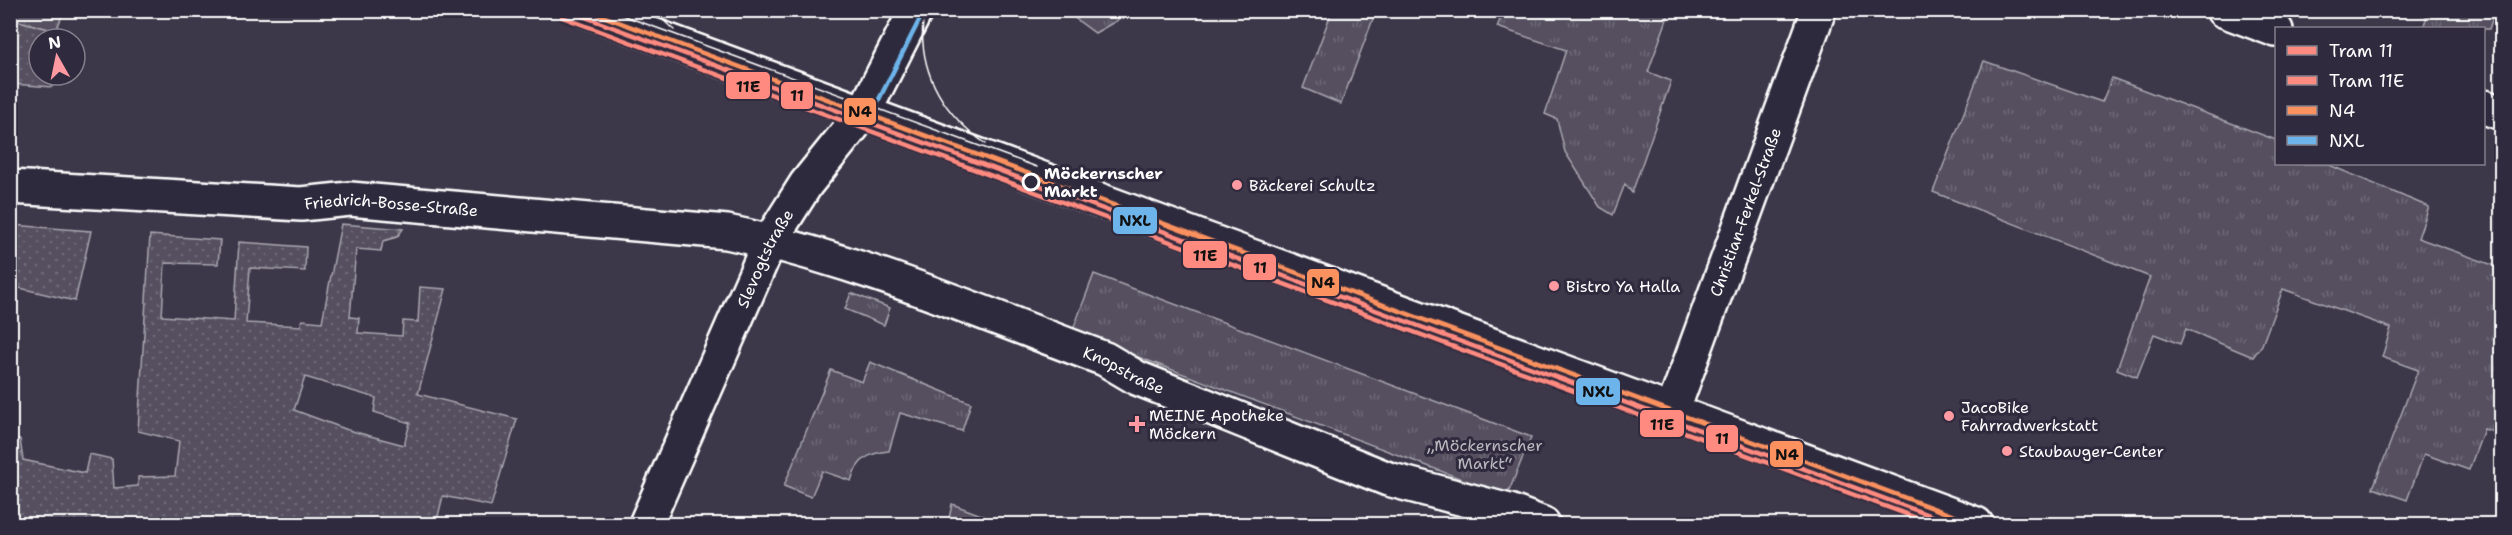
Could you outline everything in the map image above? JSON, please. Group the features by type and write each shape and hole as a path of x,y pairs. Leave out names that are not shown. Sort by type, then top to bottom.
{"street":[{"path":"585,10 1976,525"},
{"name":"Slevogtstraße","path":"646,525 770,241 806,184 864,112 916,10"},
{"name":"Christian-Ferkel-Straße","path":"1672,412 1819,10"},
{"path":"2223,10 2275,29"},
{"path":"2485,106 2502,113"},
{"name":"Friedrich-Bosse-Straße","path":"10,187 301,204 350,199 727,232 770,241"},
{"name":"Knopstraße","path":"770,241 845,263 1105,359 1137,378 1388,479 1509,512 1544,525"}],"green space":[{"path":"1070,10 1134,11 1095,33 1069,14"},
{"path":"1504,10 1670,11 1648,72 1671,81 1632,193 1625,184 1613,215 1600,207 1565,152 1557,119 1545,114 1566,50 1497,27"},
{"path":"2495,10 2489,29 2485,27 2423,27 2427,16 2411,11"},
{"path":"10,11 64,11 58,27 41,27 11,19"},
{"path":"1332,11 1376,11 1341,104 1303,88"},
{"path":"11,19 41,27 27,27 27,85 12,84"},
{"path":"1984,61 2102,102 2112,78 2275,140 2275,165 2329,165 2429,207 2418,238 2501,268 2501,434 2484,429 2469,470 2424,454 2407,500 2373,488 2418,370 2382,357 2391,328 2283,289 2262,345 2253,357 2186,329 2180,344 2154,334 2137,377 2117,369 2150,277 1933,192"},
{"path":"341,224 403,229 397,237 383,241 381,251 356,249 350,317 359,318 358,333 402,336 403,321 418,322 420,287 446,289 418,394 517,419 491,506 443,496 436,524 11,524 11,437 20,439 23,460 85,473 89,454 112,459 114,488 138,486 138,477 175,476 179,441 138,431 150,235 220,240 218,264 165,263 162,316 234,321 239,242 306,247 305,271 250,268 246,323 301,326 302,320 322,322","holes":["305,377 376,398 374,412 410,423 404,445 348,430 294,410"]},
{"path":"11,225 91,231 75,301 11,286"},
{"name":"„Möckernscher Markt“","path":"1094,274 1531,437 1507,496 1072,332"},
{"path":"851,293 890,308 884,325 845,309"},
{"path":"870,362 971,403 962,431 900,413 889,451 864,459 853,474 851,481 822,471 811,497 784,486 831,370 862,382"},
{"path":"952,504 1005,524 948,524"}],"tram line":[{"name":"11","path":"566,10 1953,524"},
{"path":"608,10 1037,167"},
{"path":"652,10 674,30"},
{"path":"924,10 922,31 924,51 934,86 955,117 986,144"},
{"name":"11E","path":"562,17 1933,524"}],"transit line":[{"name":"N4","path":"586,10 1976,524"},
{"name":"NXL","path":"871,115 923,13"},
{"name":"NXL","path":"861,119 1956,524"}],"place":[{"name":"Möckernscher Markt","path":"1031,182"},
{"name":"Bäckerei Schultz","path":"1237,185"},
{"name":"Bistro Ya Halla","path":"1554,286"},
{"name":"JacoBike Fahrradwerkstatt","path":"1949,416"},
{"name":"MEINE Apotheke Möckern","path":"1137,424"},
{"name":"Staubauger-Center","path":"2007,451"}]}
